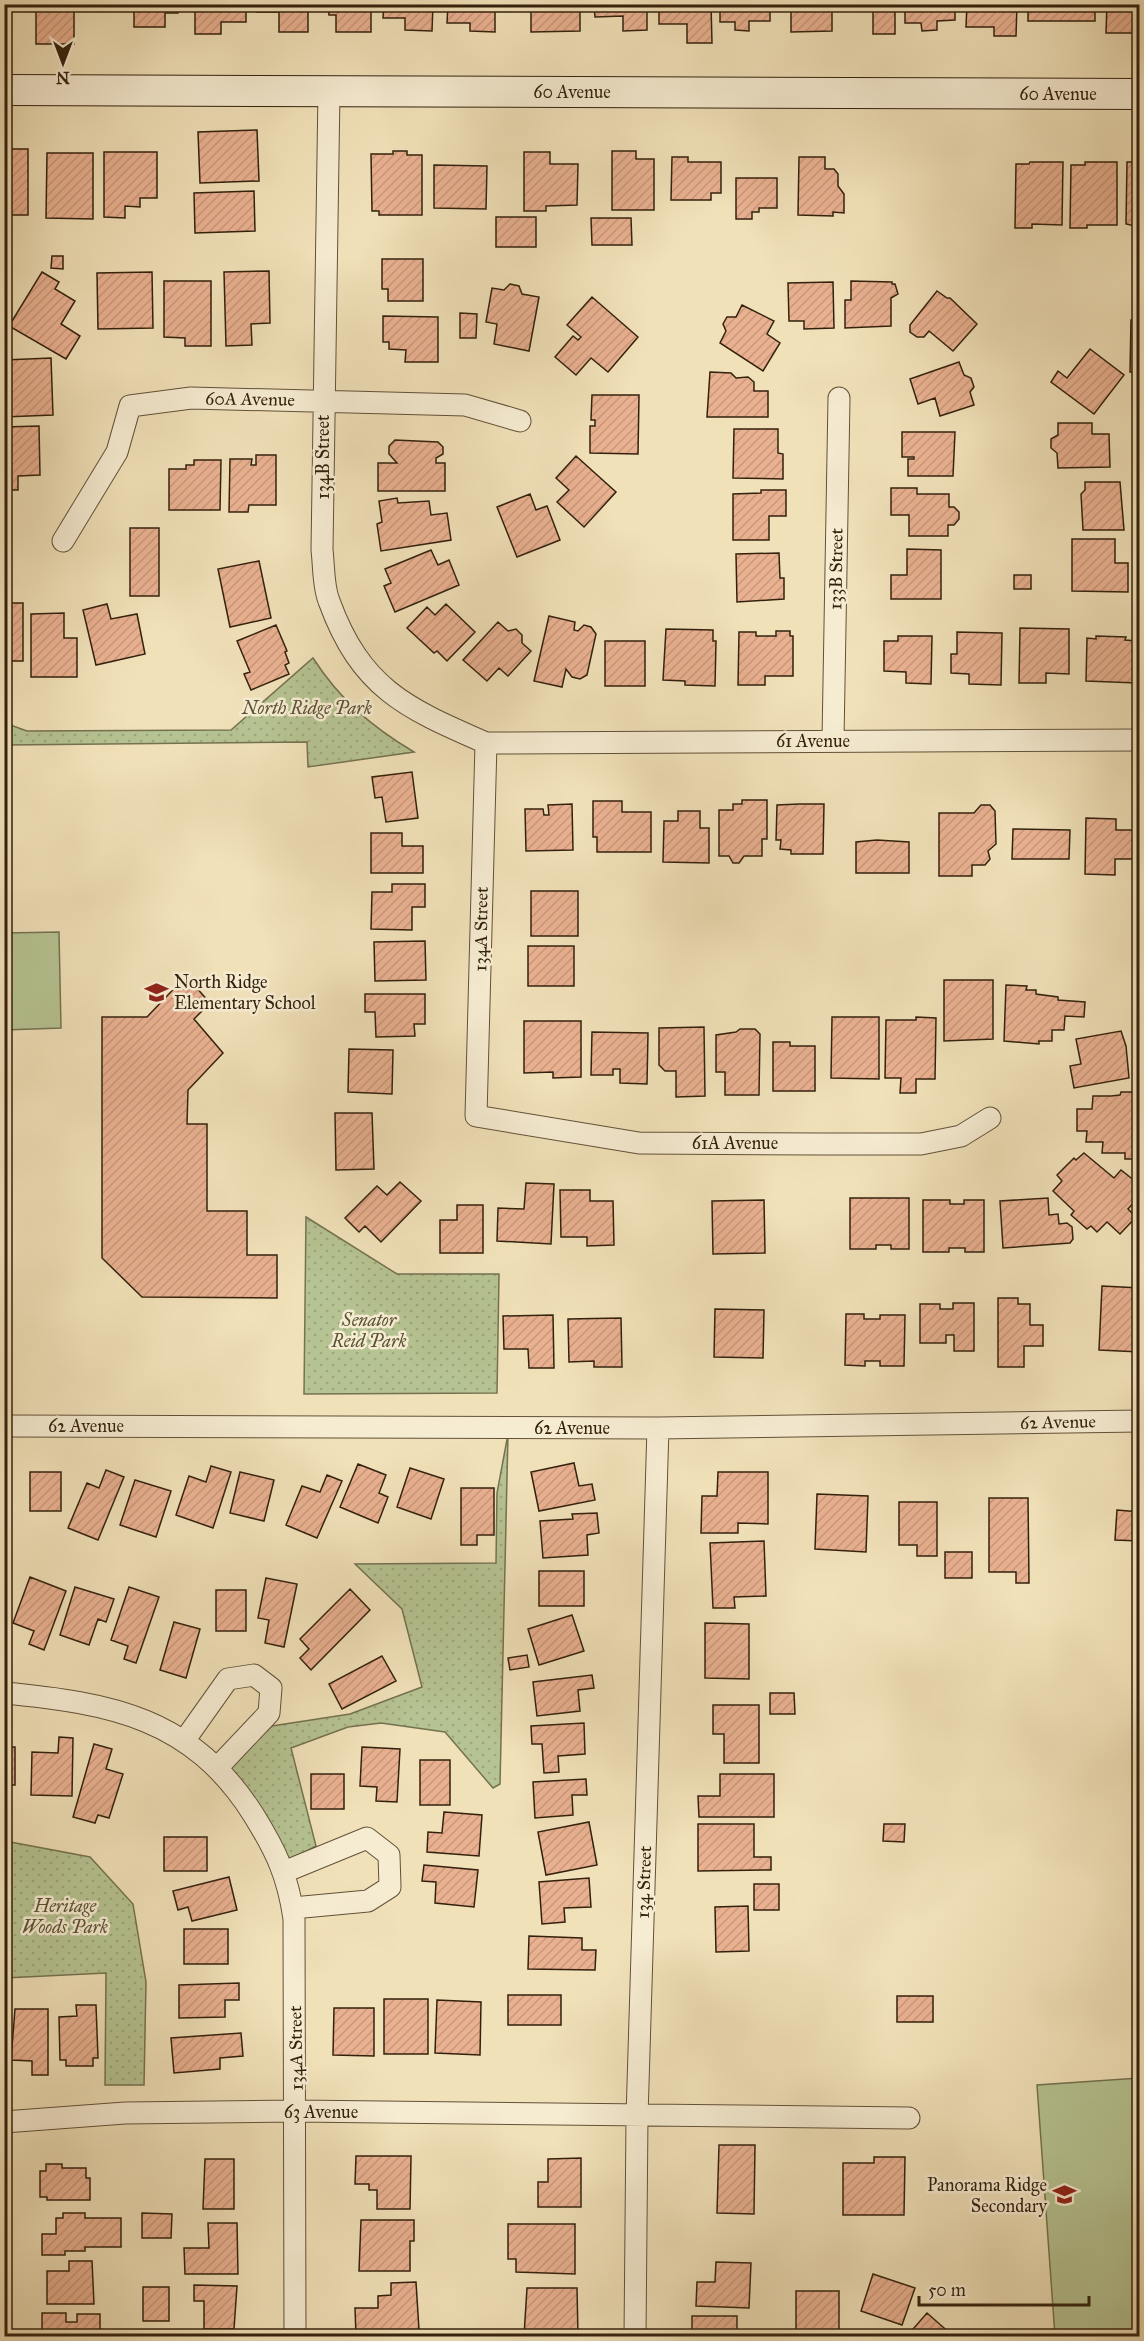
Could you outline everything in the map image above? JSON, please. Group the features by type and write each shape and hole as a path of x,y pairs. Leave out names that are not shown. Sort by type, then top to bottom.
{"street":[{"name":"60 Avenue","path":"4,90 1140,94"},
{"name":"134B Street","path":"329,91 322,550 328,599 359,663 386,691 424,716 486,743"},
{"name":"60A Avenue","path":"63,541 117,452 130,406 191,398 465,405 520,422"},
{"name":"133B Street","path":"833,741 839,398"},
{"name":"61 Avenue","path":"486,743 1140,740"},
{"name":"134A Street","path":"476,1116 486,743"},
{"name":"61A Avenue","path":"476,1116 639,1143 811,1144 921,1144 961,1136 990,1118"},
{"name":"62 Avenue","path":"4,1426 657,1428 1140,1421"},
{"name":"134 Street","path":"635,2337 637,2117 657,1428"},
{"path":"184,1741 228,1679 254,1675 271,1688 269,1713 217,1768"},
{"name":"134A Street","path":"4,1694 70,1699 108,1707 141,1719 184,1741 217,1768 248,1807 276,1851 284,1872 292,1908 297,2111 295,2337"},
{"path":"284,1872 367,1838 389,1856 390,1887 368,1901 292,1908"},
{"name":"63 Avenue","path":"4,2122 125,2113 297,2111 637,2117 909,2118"}],"green space":[{"name":"North Ridge Park","path":"313,658 346,700 384,733 414,752 308,767 307,742 5,745 5,723 27,731 231,730"},
{"path":"59,932 61,1028 5,1030 5,933"},
{"name":"Senator Reid Park","path":"306,1217 397,1274 499,1274 497,1393 304,1394"},
{"path":"508,1434 500,1784 493,1788 445,1732 381,1723 348,1727 291,1748 316,1846 290,1860 226,1768 272,1726 350,1714 422,1687 402,1609 355,1564 496,1563 497,1493"},
{"name":"Heritage Woods Park","path":"5,1841 90,1857 133,1904 146,1982 144,2085 105,2085 106,1973 5,1978"},
{"path":"1139,2078 1139,2336 1055,2336 1037,2085"}],"building":[{"path":"36,4 74,4 74,44 36,44"},
{"path":"134,4 178,4 178,13 165,13 165,27 134,27"},
{"path":"195,4 246,4 246,22 221,22 221,34 195,34"},
{"path":"256,4 308,4 308,32 279,32 279,12 257,12"},
{"path":"328,4 371,4 371,32 336,32 336,15 329,15"},
{"path":"384,4 433,4 432,31 405,30 405,18 383,18"},
{"path":"448,4 495,4 495,32 470,31 470,23 447,23"},
{"path":"531,4 580,4 580,31 531,32"},
{"path":"594,4 647,4 647,30 623,31 623,16 595,17"},
{"path":"659,4 711,4 712,43 687,43 687,24 659,24"},
{"path":"720,4 770,4 770,21 749,21 749,31 735,30 735,22 720,22"},
{"path":"791,4 832,4 832,31 791,32"},
{"path":"844,4 895,4 895,34 873,34 873,11 844,11"},
{"path":"905,4 955,4 955,20 937,21 937,30 922,31 921,23 905,23"},
{"path":"967,4 1017,4 1016,36 994,36 994,27 966,27"},
{"path":"1028,4 1095,4 1095,21 1028,21"},
{"path":"1107,4 1140,4 1140,33 1106,33"},
{"path":"257,130 259,181 200,183 198,132"},
{"path":"4,149 28,149 28,215 4,215"},
{"path":"393,151 407,151 407,155 422,155 422,215 379,215 379,211 372,211 371,154 393,154"},
{"path":"612,151 636,151 636,159 654,159 654,210 612,210"},
{"path":"104,152 157,152 157,198 140,198 140,207 125,206 125,218 104,217"},
{"path":"524,152 550,152 550,164 578,164 577,205 546,206 546,211 524,211"},
{"path":"47,153 93,153 93,219 46,218"},
{"path":"672,157 688,157 688,162 721,162 721,193 711,193 711,200 671,200"},
{"path":"799,157 825,157 825,169 834,169 838,174 838,186 844,194 844,213 833,212 833,216 798,215"},
{"path":"1030,162 1063,162 1062,225 1032,224 1032,228 1015,228 1016,164 1029,164"},
{"path":"1085,162 1117,162 1117,225 1087,225 1087,228 1070,228 1071,165 1085,165"},
{"path":"1127,162 1140,162 1140,227 1126,224"},
{"path":"434,165 487,166 486,209 434,208"},
{"path":"736,178 777,178 777,208 759,208 759,212 752,212 752,219 736,219"},
{"path":"254,191 255,231 195,233 194,193"},
{"path":"496,217 536,217 536,247 496,247"},
{"path":"591,218 631,218 632,245 592,245"},
{"path":"52,256 63,256 63,269 51,268"},
{"path":"382,259 423,259 423,301 388,301 388,289 382,289"},
{"path":"269,271 270,323 251,324 252,345 226,346 224,272"},
{"path":"42,272 59,282 55,289 75,301 61,324 80,336 66,359 9,326"},
{"path":"152,272 153,328 98,329 97,273"},
{"path":"164,281 211,281 211,346 185,346 185,338 164,337"},
{"path":"851,281 895,284 898,294 891,298 891,326 845,328 845,300 851,300"},
{"path":"833,282 834,328 804,329 804,321 789,321 788,283"},
{"path":"510,284 519,286 522,294 539,297 529,351 494,344 497,324 486,322 492,288 504,290"},
{"path":"937,291 950,298 977,324 953,351 929,331 924,337 917,337 910,332 910,325"},
{"path":"592,297 638,337 608,372 591,358 576,375 555,357 573,336 578,340 581,337 567,325"},
{"path":"742,305 774,321 767,334 780,343 763,371 720,343 726,331 723,324 727,317 736,317"},
{"path":"460,313 477,314 476,338 460,338"},
{"path":"383,316 438,317 438,362 405,362 406,350 389,349 389,342 383,342"},
{"path":"1131,320 1140,320 1140,372 1130,372"},
{"path":"1090,349 1124,375 1094,414 1051,382 1058,371 1067,378"},
{"path":"51,358 53,415 4,417 4,360"},
{"path":"959,362 964,375 971,378 974,387 970,392 974,405 940,416 935,398 918,404 910,379"},
{"path":"710,372 731,373 736,378 748,377 754,382 754,391 768,391 768,417 707,417"},
{"path":"592,395 639,395 638,454 590,453 590,426 595,426 595,420 591,420"},
{"path":"1058,423 1092,423 1092,434 1109,434 1110,467 1058,468 1057,453 1051,448 1051,439 1058,435"},
{"path":"39,426 40,475 18,476 18,490 4,490 4,427"},
{"path":"734,429 778,429 778,453 783,454 783,479 733,478"},
{"path":"902,432 955,432 953,476 908,476 908,459 914,459 914,457 902,457"},
{"path":"395,440 438,442 443,447 443,454 436,458 436,463 445,463 445,491 378,491 378,463 397,463 389,454 389,446"},
{"path":"256,455 276,455 276,505 249,505 248,512 229,512 230,459 252,459 251,465 256,465"},
{"path":"576,456 616,492 584,527 557,502 569,490 556,478"},
{"path":"194,460 221,460 220,510 169,510 169,469 186,469 186,465 194,465"},
{"path":"1085,482 1120,482 1124,530 1083,530 1081,494 1085,490"},
{"path":"891,488 917,488 917,494 949,494 949,507 954,507 959,512 959,519 954,525 948,525 948,536 909,536 909,515 891,515"},
{"path":"761,490 786,490 786,516 769,516 769,540 733,540 733,494 761,493"},
{"path":"530,494 536,510 547,506 560,540 517,557 497,507"},
{"path":"397,498 398,503 429,501 431,515 447,513 451,540 381,551 377,524 382,522 379,501"},
{"path":"130,528 159,528 159,596 130,596"},
{"path":"1072,539 1115,539 1115,563 1128,563 1128,592 1072,591"},
{"path":"907,549 941,550 941,599 891,599 891,575 907,575"},
{"path":"431,550 438,565 449,560 459,585 395,612 384,586 391,583 385,569"},
{"path":"779,553 780,578 784,578 784,599 737,602 736,554"},
{"path":"259,561 271,618 230,627 218,569"},
{"path":"1014,575 1031,575 1031,589 1014,589"},
{"path":"4,603 23,603 23,661 4,661"},
{"path":"107,604 111,619 137,614 145,654 96,665 83,610"},
{"path":"446,604 475,632 447,661 437,651 434,653 407,628 427,607 435,615"},
{"path":"64,613 64,638 77,638 77,677 31,677 31,614"},
{"path":"549,616 575,622 574,630 578,631 584,625 591,627 596,634 587,675 580,679 572,677 566,669 562,687 534,681"},
{"path":"498,622 508,631 516,629 522,635 522,643 531,651 508,676 499,668 487,681 463,660"},
{"path":"276,625 287,651 285,652 289,663 285,665 289,674 251,690 244,674 250,672 237,641"},
{"path":"1020,628 1069,629 1069,674 1046,673 1046,683 1019,683"},
{"path":"666,629 713,630 713,641 716,641 715,686 685,685 685,681 663,680"},
{"path":"776,631 790,631 790,636 793,636 793,676 765,676 765,685 738,685 739,632 756,632 756,636 776,636"},
{"path":"957,632 1002,633 1001,685 969,684 969,674 951,673 951,654 957,654"},
{"path":"898,636 932,636 931,684 906,683 906,672 884,671 884,641 898,641"},
{"path":"1096,636 1126,637 1125,640 1138,641 1137,683 1086,681 1087,638 1096,639"},
{"path":"605,641 645,641 645,686 605,686"},
{"path":"412,772 418,818 386,822 382,797 375,798 372,777"},
{"path":"742,800 767,800 767,839 762,839 762,856 744,856 739,863 733,863 729,856 719,856 719,810 733,810 733,804 742,804"},
{"path":"593,801 622,801 622,812 651,812 651,852 597,852 597,837 593,837"},
{"path":"572,804 573,850 526,851 525,809 543,809 544,815 549,815 548,805"},
{"path":"824,804 823,854 791,854 791,850 780,849 781,840 776,840 777,805"},
{"path":"981,805 990,805 995,811 996,844 988,851 990,859 985,865 972,865 972,876 939,876 939,813 974,813"},
{"path":"678,811 700,811 700,828 709,828 709,863 663,862 664,821 678,821"},
{"path":"1086,818 1116,819 1116,830 1140,830 1140,859 1115,859 1115,875 1085,874"},
{"path":"1013,829 1070,830 1069,859 1012,859"},
{"path":"371,833 402,833 402,846 423,846 423,873 371,873"},
{"path":"877,840 909,842 909,873 856,873 856,842"},
{"path":"392,884 425,884 425,907 412,907 412,930 371,929 372,892 392,892"},
{"path":"531,891 578,891 578,936 531,936"},
{"path":"425,941 426,980 375,981 374,942"},
{"path":"528,946 574,946 574,986 528,986"},
{"path":"186,976 210,1003 194,1019 223,1053 188,1090 187,1124 207,1124 207,1211 247,1211 247,1255 277,1255 277,1298 142,1297 102,1258 102,1017 147,1017"},
{"path":"944,980 993,980 993,1039 944,1041"},
{"path":"1006,985 1027,986 1026,990 1036,990 1036,994 1058,997 1058,1000 1085,1002 1084,1017 1065,1016 1064,1030 1052,1030 1052,1041 1039,1041 1039,1044 1004,1041"},
{"path":"365,994 425,994 425,1024 414,1024 415,1036 376,1037 375,1012 365,1012"},
{"path":"832,1017 879,1017 879,1079 831,1078"},
{"path":"916,1017 936,1018 935,1079 916,1079 916,1093 900,1093 901,1078 885,1078 886,1020 916,1020"},
{"path":"524,1021 581,1021 581,1077 553,1078 553,1072 524,1073"},
{"path":"704,1027 705,1096 676,1097 676,1071 665,1071 659,1065 659,1028"},
{"path":"740,1029 755,1029 760,1034 759,1095 725,1095 725,1072 716,1072 716,1035 736,1032"},
{"path":"1121,1031 1126,1046 1129,1078 1074,1088 1070,1066 1081,1064 1076,1039"},
{"path":"592,1032 648,1033 647,1084 620,1083 620,1069 613,1069 613,1075 591,1075"},
{"path":"773,1042 790,1042 790,1046 815,1046 815,1091 773,1091"},
{"path":"349,1049 393,1050 392,1094 348,1092"},
{"path":"1121,1092 1140,1092 1140,1159 1125,1159 1125,1153 1102,1153 1103,1142 1086,1142 1087,1131 1077,1131 1077,1109 1092,1109 1093,1096 1120,1095"},
{"path":"335,1113 372,1113 374,1169 336,1170"},
{"path":"1084,1153 1114,1178 1121,1170 1140,1185 1140,1196 1128,1209 1136,1217 1120,1234 1107,1222 1097,1232 1091,1226 1087,1229 1071,1215 1074,1211 1053,1191 1062,1181 1057,1175 1074,1158 1076,1160"},
{"path":"400,1182 421,1201 381,1242 365,1226 359,1232 345,1218 377,1186 387,1195"},
{"path":"526,1183 554,1184 551,1244 497,1241 498,1208 524,1209"},
{"path":"560,1190 590,1190 590,1201 613,1201 614,1245 587,1246 587,1237 561,1237"},
{"path":"850,1198 909,1198 909,1249 891,1249 891,1245 876,1245 876,1249 850,1249"},
{"path":"1048,1198 1049,1215 1058,1214 1059,1224 1067,1223 1072,1227 1073,1239 1070,1243 1003,1248 1000,1201"},
{"path":"764,1200 765,1253 713,1254 712,1201"},
{"path":"923,1200 950,1200 950,1204 964,1204 964,1200 984,1200 984,1252 965,1252 965,1248 949,1248 949,1252 923,1252"},
{"path":"457,1205 483,1205 483,1253 440,1253 440,1220 457,1220"},
{"path":"1102,1286 1140,1288 1140,1352 1099,1350"},
{"path":"998,1298 1018,1298 1018,1304 1030,1304 1030,1325 1043,1325 1043,1346 1024,1346 1024,1367 998,1367"},
{"path":"953,1303 974,1303 974,1351 954,1351 954,1335 946,1335 946,1343 920,1343 920,1304 940,1304 940,1309 953,1309"},
{"path":"715,1309 764,1310 763,1358 714,1357"},
{"path":"846,1314 864,1314 864,1319 880,1319 880,1315 905,1315 904,1366 880,1366 880,1361 865,1361 865,1366 845,1365"},
{"path":"553,1315 554,1368 529,1368 528,1349 504,1349 503,1316"},
{"path":"621,1318 622,1367 594,1367 594,1361 569,1362 568,1319"},
{"path":"574,1463 579,1486 592,1484 595,1500 539,1511 531,1472"},
{"path":"358,1464 386,1475 379,1493 388,1497 378,1523 340,1507"},
{"path":"211,1466 231,1472 213,1528 176,1515 189,1476 206,1482"},
{"path":"410,1468 444,1479 431,1519 397,1507"},
{"path":"106,1470 124,1477 98,1540 68,1528 87,1483 99,1488"},
{"path":"30,1472 61,1472 61,1511 30,1511"},
{"path":"240,1472 274,1480 264,1521 230,1513"},
{"path":"718,1472 768,1472 768,1524 738,1523 738,1533 701,1533 702,1496 717,1496"},
{"path":"327,1475 342,1481 317,1538 286,1525 302,1486 320,1492"},
{"path":"135,1480 171,1491 156,1537 120,1525"},
{"path":"461,1488 494,1488 494,1535 477,1535 477,1545 461,1545"},
{"path":"817,1494 868,1496 866,1552 815,1549"},
{"path":"989,1498 1028,1498 1029,1583 1016,1583 1016,1572 989,1572"},
{"path":"899,1502 937,1502 937,1556 917,1556 917,1545 899,1545"},
{"path":"1117,1510 1140,1512 1140,1541 1115,1540"},
{"path":"597,1513 599,1533 587,1535 588,1555 543,1558 540,1521 573,1519 572,1514"},
{"path":"764,1541 766,1596 734,1597 735,1608 713,1608 710,1543"},
{"path":"945,1552 972,1552 972,1578 945,1578"},
{"path":"539,1571 584,1571 584,1606 539,1606"},
{"path":"30,1577 66,1591 44,1650 29,1644 34,1631 13,1623"},
{"path":"266,1578 297,1584 284,1647 265,1643 269,1620 258,1618"},
{"path":"75,1587 114,1599 106,1622 98,1619 89,1645 60,1635"},
{"path":"129,1587 159,1597 136,1663 124,1659 128,1646 111,1640"},
{"path":"350,1589 370,1610 311,1670 300,1658 309,1649 300,1639"},
{"path":"216,1590 246,1590 246,1631 216,1631"},
{"path":"572,1615 584,1651 539,1665 528,1629"},
{"path":"174,1622 200,1629 186,1678 160,1670"},
{"path":"705,1623 749,1624 749,1679 705,1678"},
{"path":"527,1655 529,1667 510,1670 508,1658"},
{"path":"382,1656 396,1681 342,1709 329,1684"},
{"path":"592,1675 594,1688 578,1690 580,1711 537,1716 533,1682"},
{"path":"770,1693 794,1693 795,1714 770,1714"},
{"path":"713,1705 759,1705 759,1763 724,1763 724,1734 713,1734"},
{"path":"584,1723 585,1754 558,1756 559,1772 544,1773 542,1744 532,1744 531,1726"},
{"path":"59,1737 73,1738 72,1796 31,1795 32,1752 58,1753"},
{"path":"94,1744 112,1749 106,1769 123,1774 109,1818 98,1815 95,1823 73,1817"},
{"path":"4,1747 15,1747 15,1785 4,1785"},
{"path":"362,1747 400,1749 397,1802 376,1801 377,1787 360,1786"},
{"path":"420,1760 450,1760 450,1805 420,1805"},
{"path":"311,1774 344,1774 344,1809 311,1809"},
{"path":"720,1774 774,1774 774,1817 699,1817 698,1796 720,1796"},
{"path":"586,1779 587,1795 572,1795 573,1815 535,1818 533,1782"},
{"path":"444,1812 482,1815 479,1856 427,1852 428,1832 442,1833"},
{"path":"589,1822 597,1865 546,1875 538,1832"},
{"path":"698,1824 754,1824 754,1857 771,1857 771,1870 698,1871"},
{"path":"884,1824 905,1824 904,1842 883,1841"},
{"path":"164,1837 207,1837 207,1871 164,1871"},
{"path":"424,1865 478,1870 474,1907 435,1903 436,1882 422,1881"},
{"path":"229,1877 237,1910 192,1921 188,1907 178,1910 173,1891"},
{"path":"589,1878 591,1907 564,1908 565,1922 542,1924 539,1882"},
{"path":"754,1884 779,1884 779,1910 754,1910"},
{"path":"748,1906 749,1951 716,1952 715,1907"},
{"path":"184,1929 228,1929 228,1964 184,1964"},
{"path":"529,1936 582,1938 582,1950 596,1950 595,1970 528,1969"},
{"path":"239,1983 239,2000 225,2000 225,2017 179,2018 179,1985"},
{"path":"508,1995 561,1995 561,2025 508,2025"},
{"path":"897,1996 933,1996 933,2022 897,2022"},
{"path":"384,1999 428,1999 428,2054 384,2054"},
{"path":"437,2000 481,2002 480,2055 435,2053"},
{"path":"76,2005 96,2005 98,2058 93,2058 93,2066 66,2066 66,2060 60,2060 59,2017 77,2016"},
{"path":"334,2008 374,2008 374,2056 333,2055"},
{"path":"15,2009 48,2009 48,2075 32,2075 32,2061 11,2060"},
{"path":"241,2033 243,2056 220,2058 220,2069 174,2073 171,2038"},
{"path":"719,2145 755,2145 754,2214 717,2213"},
{"path":"356,2156 411,2156 410,2209 377,2209 377,2190 369,2190 369,2184 355,2184"},
{"path":"874,2157 905,2157 904,2215 843,2215 843,2163 874,2163"},
{"path":"581,2158 581,2207 538,2207 538,2182 548,2182 548,2159"},
{"path":"205,2159 234,2159 234,2209 203,2209"},
{"path":"46,2164 62,2164 62,2168 86,2168 86,2178 90,2178 90,2200 47,2200 47,2197 40,2197 40,2171 46,2171"},
{"path":"63,2213 85,2213 85,2218 121,2218 121,2247 85,2247 85,2251 65,2251 65,2255 42,2255 42,2234 56,2234 56,2218 63,2218"},
{"path":"142,2213 172,2214 171,2238 142,2238"},
{"path":"361,2220 414,2220 414,2241 410,2241 410,2271 359,2271"},
{"path":"208,2223 237,2223 238,2274 185,2274 184,2248 209,2248"},
{"path":"508,2224 575,2224 575,2274 516,2272 516,2259 508,2259"},
{"path":"69,2261 92,2261 94,2304 47,2304 47,2271 69,2271"},
{"path":"716,2262 751,2263 749,2308 696,2306 697,2282 715,2282"},
{"path":"873,2274 915,2288 902,2325 861,2311"},
{"path":"416,2282 419,2330 385,2330 385,2336 356,2336 355,2308 378,2308 378,2296 391,2295 391,2283"},
{"path":"194,2285 237,2286 234,2329 204,2329 204,2301 194,2301"},
{"path":"143,2287 169,2287 169,2321 143,2321"},
{"path":"527,2288 577,2288 578,2336 524,2336"},
{"path":"796,2291 839,2291 839,2330 796,2330"},
{"path":"42,2313 66,2313 66,2322 77,2322 77,2314 100,2314 100,2336 42,2336"},
{"path":"927,2313 952,2335 907,2336"},
{"path":"692,2316 737,2316 737,2336 692,2336"}],"place":[{"name":"North Ridge Elementary School","path":"156,992"},
{"name":"Panorama Ridge Secondary","path":"1065,2195"}]}
